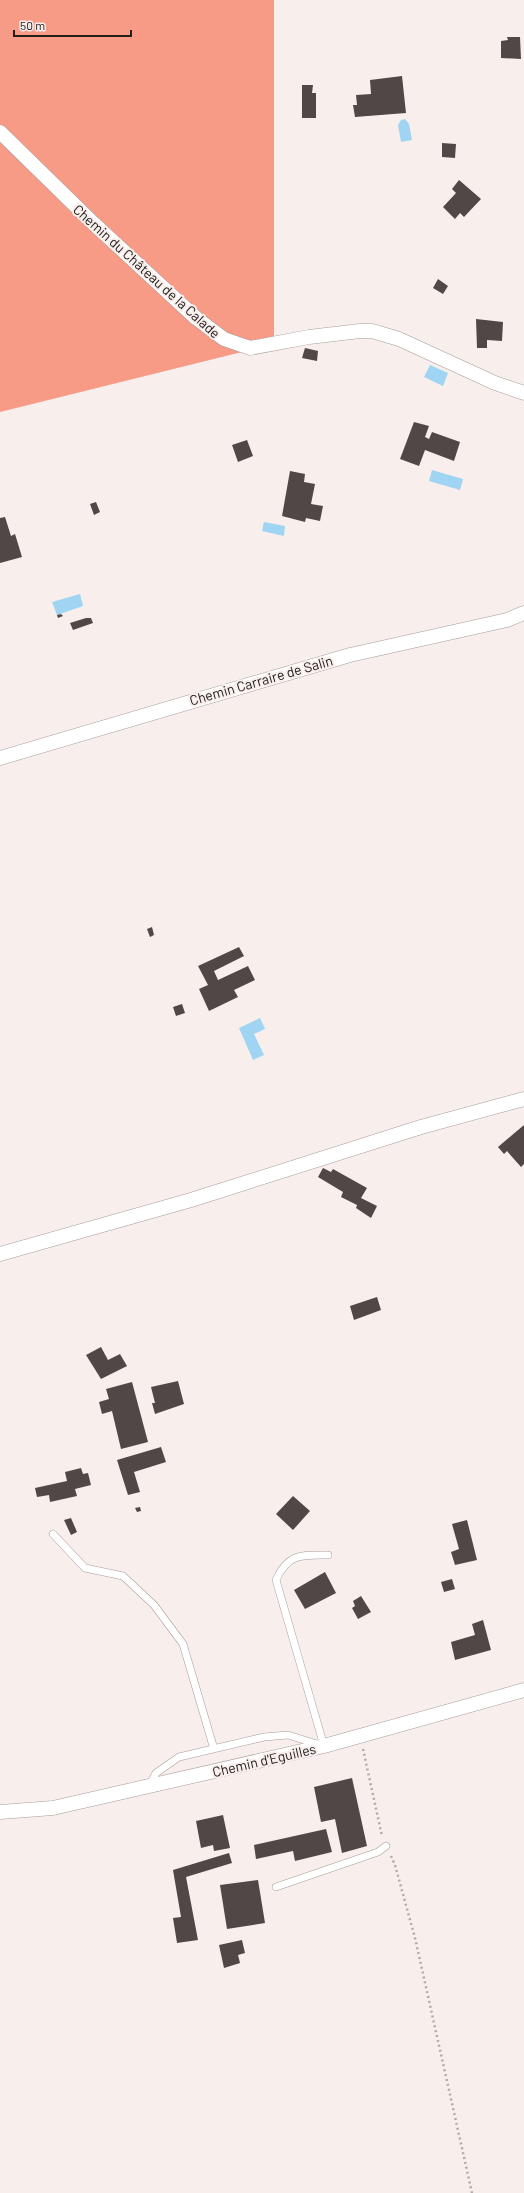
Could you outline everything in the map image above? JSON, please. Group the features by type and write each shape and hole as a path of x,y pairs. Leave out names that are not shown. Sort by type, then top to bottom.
{"street":[{"name":"Chemin du Château de la Calade","path":"0,132 99,229 196,318 224,339 250,348 309,337 372,331 399,339 496,383 524,393"},
{"name":"Chemin Carraire de Salin","path":"0,758 350,654 507,620 524,614"},
{"path":"0,1254 191,1200 421,1127 524,1099"},
{"name":"Chemin d'Eguilles","path":"0,1812 53,1808 324,1746 524,1690"}],"lane":[{"path":"52,1534 85,1568 123,1576 154,1605 182,1644 214,1749"},
{"path":"324,1746 276,1580 282,1567 301,1555 328,1555"},
{"path":"149,1786 156,1773 179,1757 264,1737 288,1735 324,1746"},
{"path":"276,1887 378,1852 386,1846"}],"path":[{"path":"360,1736 386,1846 395,1865 416,1938 472,2193"}],"shaded area":[{"path":"0,0 274,0 274,344 0,412"}],"water":[{"path":"405,119 409,124 412,140 401,142 398,125 401,120"},
{"path":"430,365 448,373 443,386 424,377"},
{"path":"432,470 463,479 460,490 429,481"},
{"path":"264,522 285,526 284,536 262,531"},
{"path":"80,594 83,606 57,615 52,602"},
{"path":"260,1018 265,1029 254,1034 264,1055 253,1060 239,1028"}],"building":[{"path":"507,37 520,37 521,59 501,58 501,41 508,40"},
{"path":"402,76 406,113 355,117 353,105 357,105 356,95 371,94 370,80"},
{"path":"302,85 313,85 312,93 316,93 316,118 302,118"},
{"path":"442,143 456,144 455,158 442,157"},
{"path":"459,180 481,199 464,217 460,213 455,219 443,207 456,193 452,189"},
{"path":"438,279 448,286 443,294 433,288"},
{"path":"476,319 503,322 502,341 487,340 487,348 477,348"},
{"path":"305,348 318,351 317,361 302,358"},
{"path":"414,422 429,426 425,437 429,439 432,432 460,442 454,461 425,450 419,466 400,459"},
{"path":"247,440 253,456 238,462 232,445"},
{"path":"290,471 305,474 304,482 315,484 311,504 323,506 320,521 306,518 305,522 282,516"},
{"path":"96,502 100,512 94,515 90,504"},
{"path":"5,517 11,536 15,534 22,557 0,563 0,518"},
{"path":"61,614 63,616 58,618 57,615"},
{"path":"91,618 93,623 73,630 70,623"},
{"path":"152,927 154,935 150,937 147,929"},
{"path":"239,947 244,956 214,971 218,980 248,966 255,980 234,990 238,997 209,1011 199,989 208,985 198,966"},
{"path":"182,1004 185,1013 176,1016 173,1007"},
{"path":"524,1125 524,1164 521,1167 507,1151 504,1154 498,1147"},
{"path":"323,1168 331,1172 333,1169 367,1188 361,1198 377,1206 371,1218 356,1208 357,1205 341,1197 343,1192 318,1177"},
{"path":"377,1297 381,1310 354,1320 350,1306"},
{"path":"101,1347 108,1360 120,1354 127,1366 101,1379 86,1355"},
{"path":"178,1381 184,1404 155,1414 152,1403 155,1403 151,1387"},
{"path":"132,1382 148,1442 121,1449 112,1411 102,1414 99,1402 109,1399 106,1389"},
{"path":"161,1447 166,1462 134,1472 140,1492 128,1495 117,1460"},
{"path":"81,1468 83,1474 88,1473 91,1485 75,1489 77,1496 50,1502 49,1495 37,1497 35,1488 67,1481 65,1472"},
{"path":"293,1496 310,1511 293,1530 276,1514"},
{"path":"140,1507 141,1511 137,1512 135,1508"},
{"path":"71,1518 77,1532 71,1535 64,1520"},
{"path":"467,1520 477,1560 455,1565 451,1552 459,1549 452,1524"},
{"path":"325,1572 336,1593 305,1609 294,1590"},
{"path":"452,1579 455,1589 444,1592 441,1582"},
{"path":"361,1596 371,1612 358,1619 352,1608 355,1606 353,1601"},
{"path":"483,1620 491,1650 455,1660 451,1642 475,1635 472,1624"},
{"path":"352,1778 367,1846 342,1853 335,1819 321,1822 314,1787"},
{"path":"223,1815 230,1848 214,1851 213,1845 201,1848 196,1821"},
{"path":"326,1829 332,1852 295,1861 293,1851 256,1859 254,1845"},
{"path":"229,1853 232,1863 186,1877 198,1940 177,1943 173,1918 181,1917 173,1870"},
{"path":"258,1880 265,1923 227,1929 220,1885"},
{"path":"242,1940 245,1953 238,1955 240,1963 224,1968 219,1945"}]}
